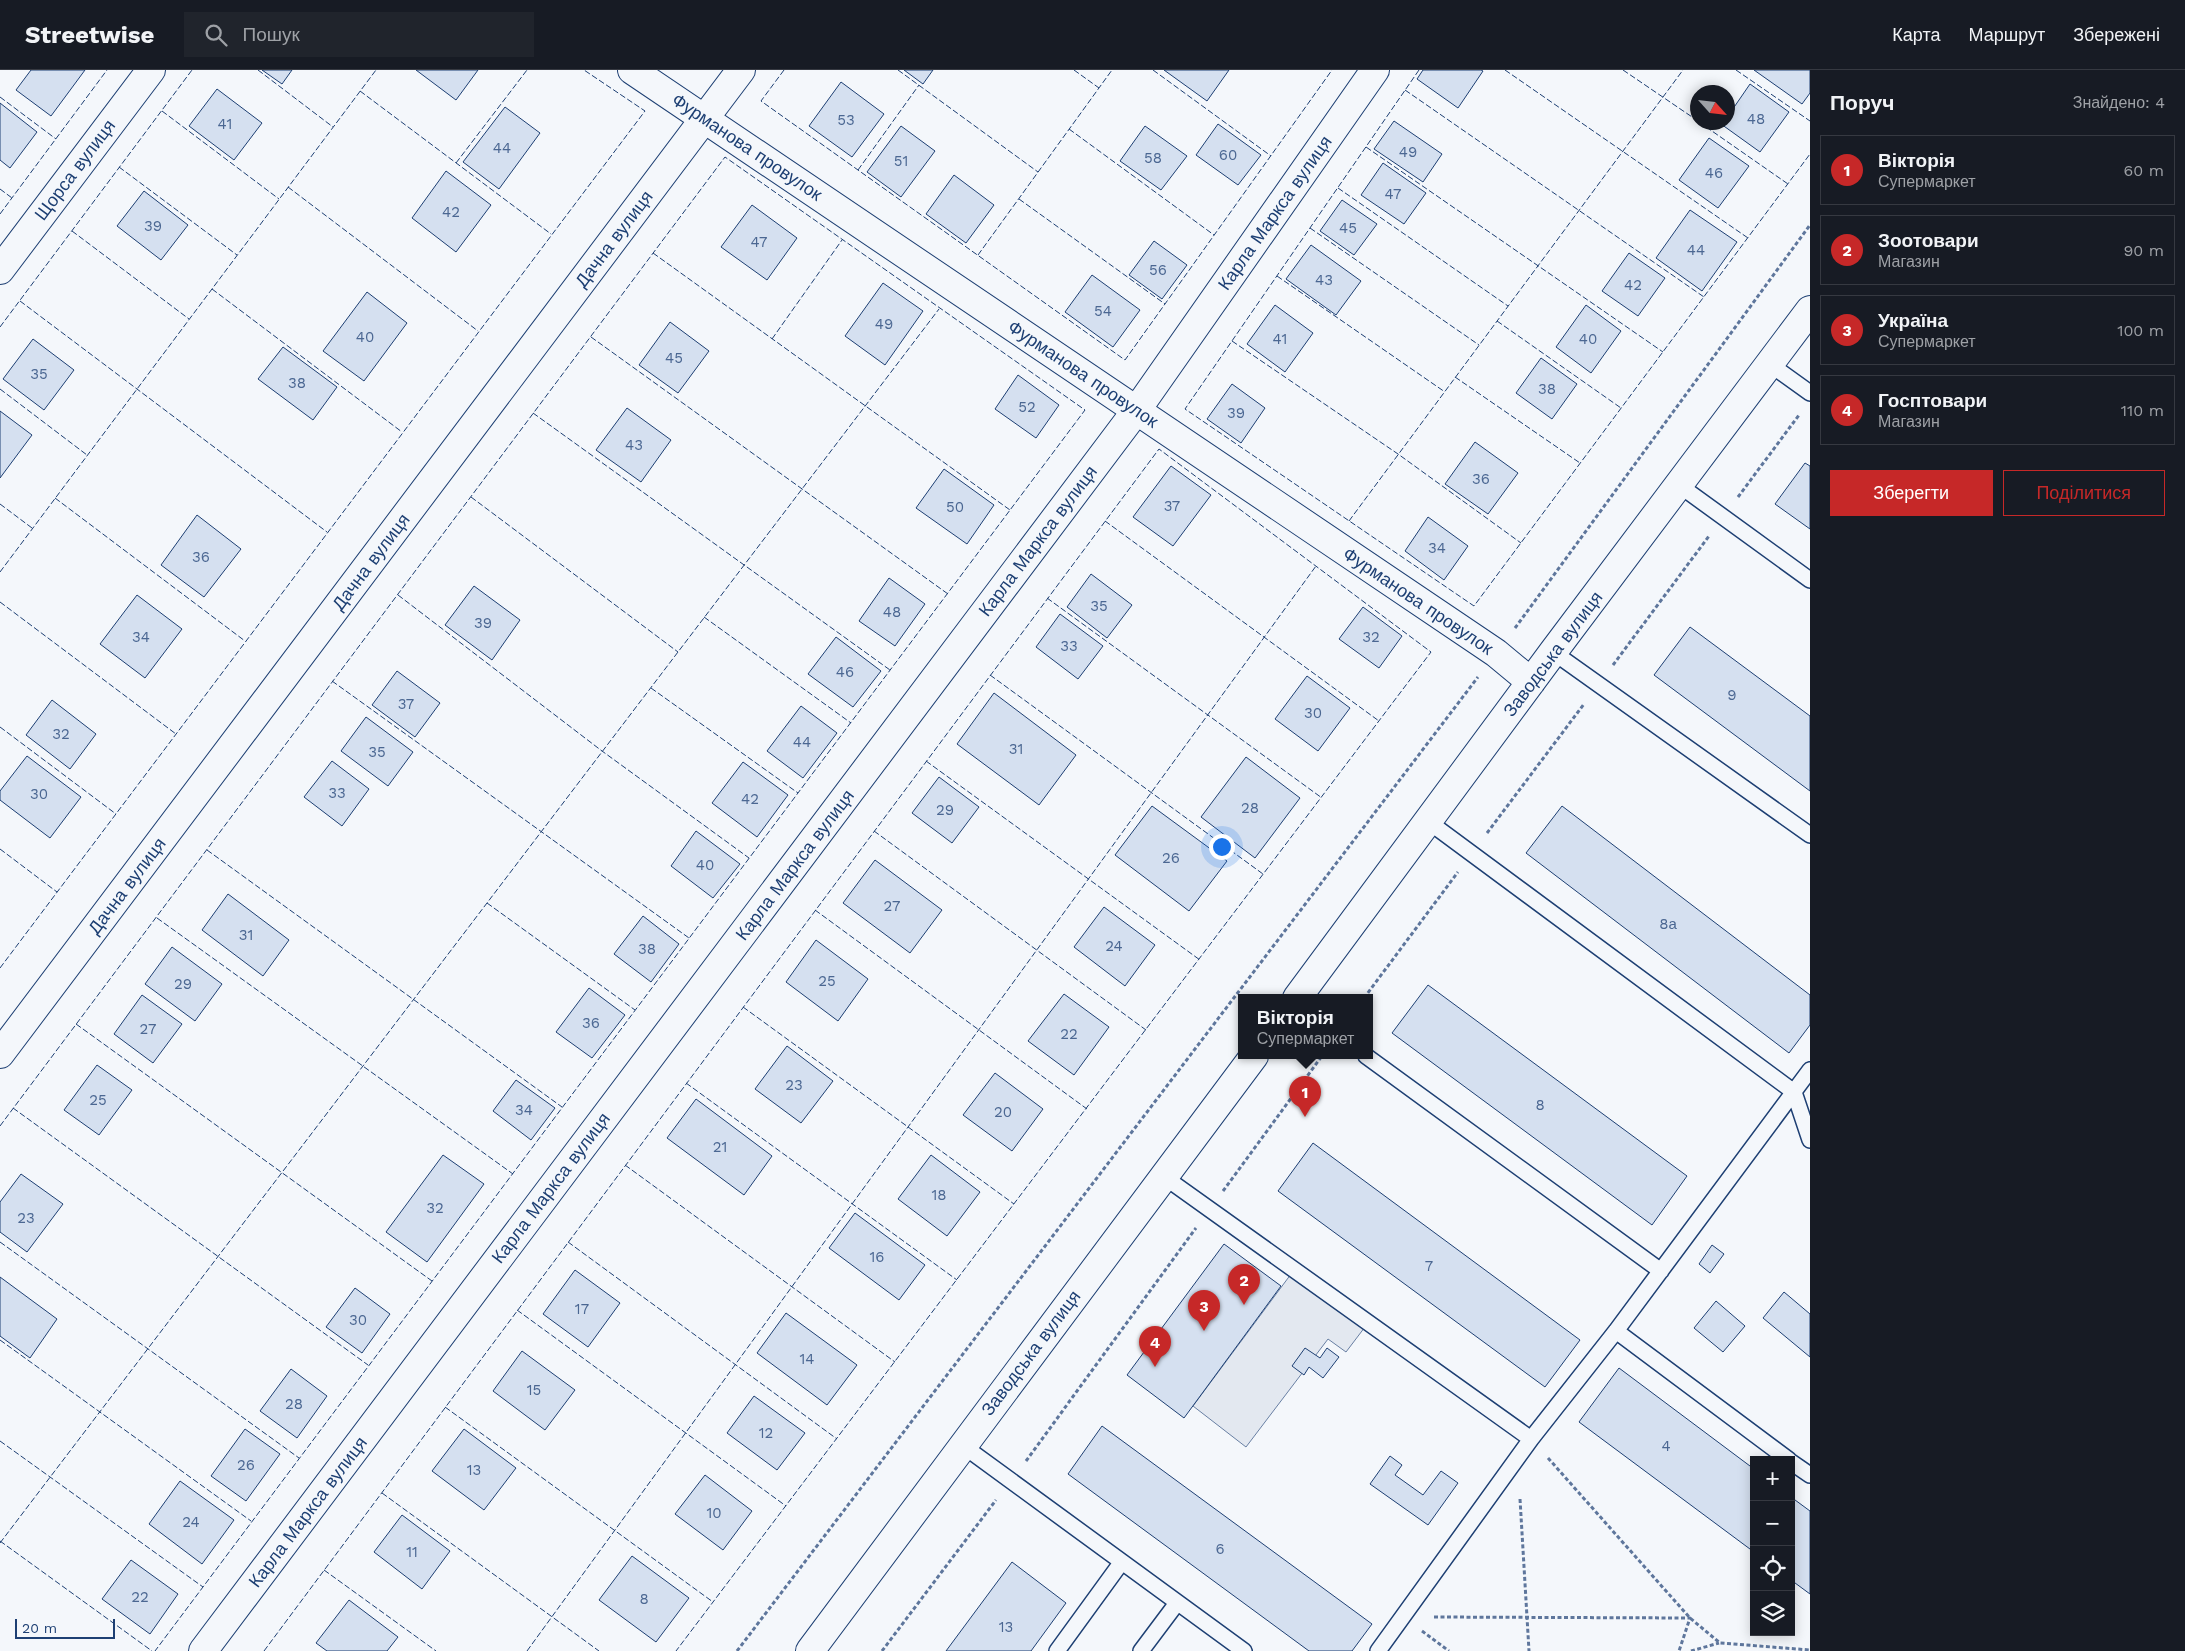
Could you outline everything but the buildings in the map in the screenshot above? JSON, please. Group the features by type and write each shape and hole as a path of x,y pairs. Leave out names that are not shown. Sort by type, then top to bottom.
{"street":[{"name":"Щорса вулиця","path":"0,270 150,70"},
{"name":"Фурманова провулок","path":"632,70 1496,653 1532,682"},
{"name":"Дачна вулиця","path":"0,1054 741,70"},
{"name":"Карла Маркса вулиця","path":"203,1651 1136,411 1375,70"},
{"name":"Заводська вулиця","path":"1300,994 1553,652 1810,310"},
{"name":"Заводська вулиця","path":"810,1651 1252,1059"}],"lane":[{"path":"1770,365 1810,393"},
{"path":"1680,485 1810,580"},
{"path":"1553,652 1810,835"},
{"path":"1429,822 1794,1092 1810,1140"},
{"path":"1370,1059 1661,1271"},
{"path":"1378,1651 1531,1439 1616,1331 1810,1070"},
{"path":"1163,1176 1531,1439"},
{"path":"1616,1331 1783,1456"},
{"path":"962,1446 1244,1651"},
{"path":"1795,1464 1810,1475"},
{"path":"1057,1651 1121,1563"},
{"path":"1141,1651 1176,1603"}],"path":[{"path":"737,1651 1496,653 1810,225"},
{"path":"882,1651 1011,1482 1320,1059"},
{"path":"1531,1439 1690,1618 1720,1643"},
{"path":"1517,1459 1529,1651"},
{"path":"1404,1617 1690,1618"},
{"path":"1404,1617 1449,1651"},
{"path":"1679,1651 1690,1618"},
{"path":"1691,1651 1720,1643 1810,1650"}],"shaded area":[{"path":"1294,1270 1368,1323 1346,1352 1328,1339 1246,1447 1193,1406"}],"fence":[{"path":"0,214 107,70"},
{"path":"0,327 192,70"},
{"path":"258,70 333,127"},
{"path":"0,572 376,70"},
{"path":"456,163 527,70"},
{"path":"0,968 645,111 584,70"},
{"path":"784,70 761,101 1125,360 1332,70"},
{"path":"898,70 1038,172"},
{"path":"1074,70 1099,88"},
{"path":"978,255 1112,70"},
{"path":"1153,70 1271,156"},
{"path":"1419,70 1185,409 1474,606 1810,154"},
{"path":"1505,70 1748,238"},
{"path":"1623,70 1690,116"},
{"path":"1349,521 1683,70"},
{"path":"1736,70 1810,121"},
{"path":"858,170 919,85"},
{"path":"1405,90 1704,297"},
{"path":"360,91 551,234"},
{"path":"0,97 56,139"},
{"path":"162,111 279,199"},
{"path":"1069,129 1214,235"},
{"path":"1710,130 1788,184"},
{"path":"1366,147 1663,352"},
{"path":"0,1126 725,157 1085,410 155,1651"},
{"path":"119,167 237,255"},
{"path":"288,187 478,331"},
{"path":"1338,188 1508,306"},
{"path":"0,189 12,198"},
{"path":"1019,199 1165,304"},
{"path":"1310,228 1479,345"},
{"path":"72,231 189,319"},
{"path":"772,339 842,240"},
{"path":"653,253 1010,510"},
{"path":"1277,276 1445,392"},
{"path":"212,289 402,432"},
{"path":"20,301 327,532"},
{"path":"0,1543 939,309"},
{"path":"1497,321 1621,408"},
{"path":"591,337 948,594"},
{"path":"1232,341 1398,454 1521,543"},
{"path":"1455,377 1580,463"},
{"path":"0,389 87,455"},
{"path":"533,413 890,670"},
{"path":"264,1651 1159,449 1431,652 676,1651"},
{"path":"471,497 678,652"},
{"path":"55,498 245,641"},
{"path":"0,504 32,528"},
{"path":"1105,521 1379,721"},
{"path":"527,1651 1316,566"},
{"path":"398,595 602,751 749,858"},
{"path":"1047,598 1322,798"},
{"path":"0,602 176,734"},
{"path":"704,617 851,723"},
{"path":"990,675 1263,874"},
{"path":"332,681 689,938"},
{"path":"651,688 798,793"},
{"path":"0,727 116,814"},
{"path":"926,761 1200,960"},
{"path":"874,831 1146,1030"},
{"path":"0,849 57,892"},
{"path":"207,850 562,1107"},
{"path":"487,903 635,1010"},
{"path":"815,910 1087,1109"},
{"path":"157,918 513,1174"},
{"path":"743,1007 1014,1204"},
{"path":"76,1024 432,1281"},
{"path":"686,1083 957,1280"},
{"path":"13,1108 368,1365"},
{"path":"625,1165 895,1362"},
{"path":"0,1242 299,1458"},
{"path":"568,1242 837,1439"},
{"path":"517,1310 786,1506"},
{"path":"0,1340 251,1521"},
{"path":"445,1407 713,1602"},
{"path":"0,1441 203,1587"},
{"path":"382,1493 599,1651"},
{"path":"0,1541 152,1651"},
{"path":"324,1570 436,1651"}],"place":[{"name":"Вікторія","path":"1305,1117"},
{"name":"Зоотовари","path":"1244,1305"},
{"name":"Україна","path":"1204,1331"},
{"name":"Госптовари","path":"1155,1367"}]}
